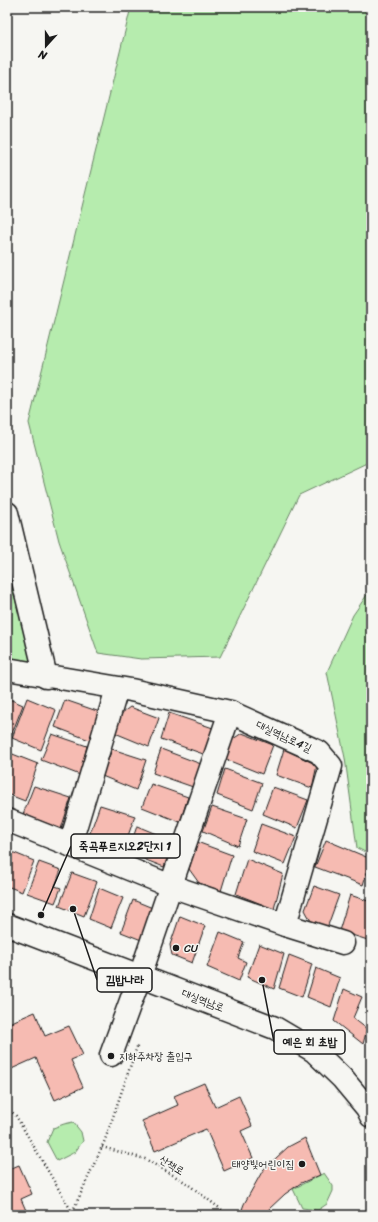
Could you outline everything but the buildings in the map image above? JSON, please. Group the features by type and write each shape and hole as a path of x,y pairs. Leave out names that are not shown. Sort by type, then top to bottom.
{"street":[{"path":"7,512 46,677"},
{"name":"대실역남로4길","path":"7,669 46,677 131,690 230,712 319,752 331,766 285,925"},
{"path":"70,845 117,689"},
{"path":"111,1055 172,886 230,712"},
{"path":"7,820 172,886 285,925 343,943"},
{"name":"대실역남로","path":"7,925 244,1015 282,1031 314,1051 342,1078 367,1108 371,1116"}],"path":[{"path":"72,1214 102,1147 139,1042"},
{"path":"7,1107 16,1116 72,1214"},
{"name":"산책로","path":"102,1147 146,1159 185,1182 222,1210 225,1215"}],"green space":[{"path":"131,7 371,7 371,461 299,495 220,657 141,659 98,653 59,541 29,423"},
{"path":"7,568 32,662 7,659"},
{"path":"371,589 371,855 357,848 345,758 327,672 353,615"},
{"path":"73,1122 81,1132 83,1141 75,1152 57,1161 47,1142 53,1128"},
{"path":"324,1173 333,1186 333,1191 327,1204 318,1210 302,1208 293,1189"}],"place":[{"name":"김밥나라","path":"73,909"},
{"name":"죽곡푸르지오2단지 1","path":"41,915"},
{"name":"CU","path":"176,948"},
{"name":"예은 회 초밥","path":"262,980"},
{"name":"지하주차장 출입구","path":"111,1056"},
{"name":"태양빛어린이집","path":"302,1164"}]}
